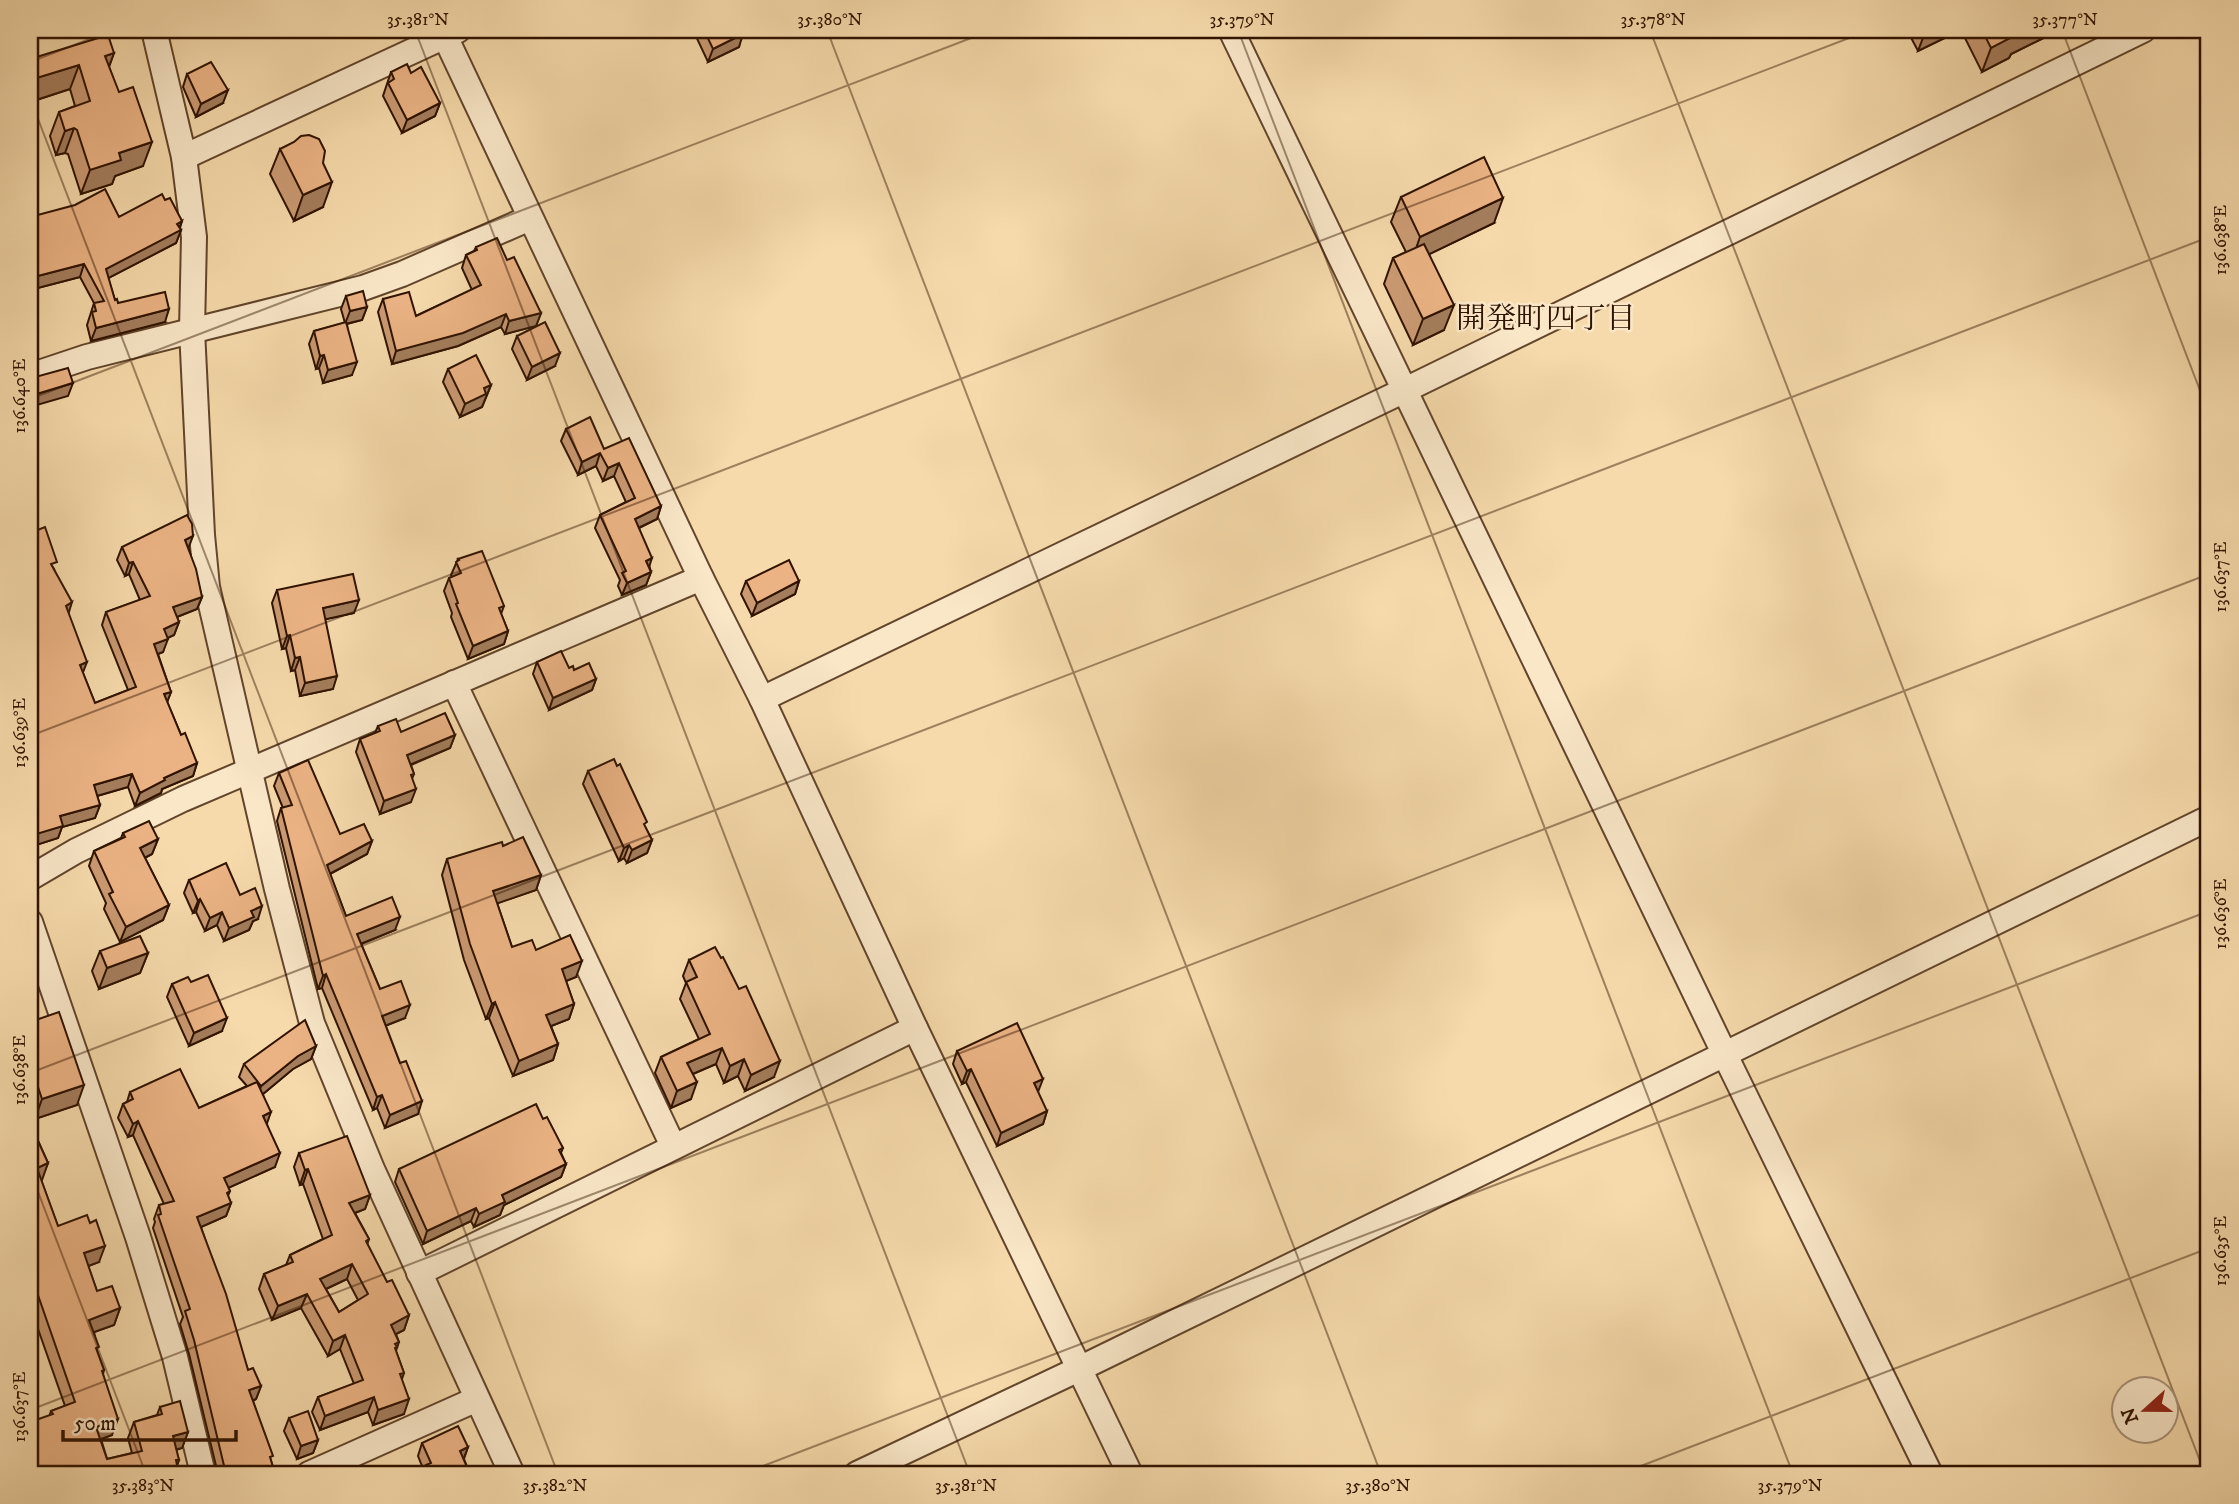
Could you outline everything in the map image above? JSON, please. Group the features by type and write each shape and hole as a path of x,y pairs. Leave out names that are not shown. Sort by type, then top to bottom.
{"street":[{"path":"154,30 184,157 194,237 192,330 207,587 277,889 312,1023 372,1169 512,1474"},
{"path":"1231,30 1930,1474"},
{"path":"762,699 1405,390 2143,30"},
{"path":"184,157 448,32 530,218 1130,1474"},
{"path":"30,376 87,357 363,288 530,218"},
{"path":"30,878 76,851 183,799 701,578"},
{"path":"454,683 673,1146"},
{"path":"857,1474 1081,1368 2209,818"},
{"path":"30,922 138,1237 175,1357 203,1474"},
{"path":"419,1273 915,1028"},
{"path":"309,1474 477,1399"}],"building":[{"path":"704,30 741,30 743,34 713,49"},
{"path":"1982,30 2020,30 2018,34 1991,48"},
{"path":"108,35 114,53 105,56 119,92 133,87 152,142 119,153 121,160 90,170 77,130 74,128 65,131 59,112 90,101 79,65 30,80 30,59"},
{"path":"211,62 228,90 201,104 187,74"},
{"path":"407,64 411,73 421,67 440,103 407,120 388,83 394,79 391,72"},
{"path":"309,135 319,139 325,151 323,163 332,182 303,195 280,149 301,136"},
{"path":"1484,157 1503,198 1420,237 1401,197"},
{"path":"105,189 119,217 162,194 165,200 170,198 182,221 177,224 181,230 106,269 118,303 165,292 169,309 96,328 92,312 96,311 94,303 104,301 84,264 30,278 30,217 75,205"},
{"path":"497,238 507,260 514,257 541,313 509,321 506,314 463,333 396,351 383,299 409,292 416,316 481,285 466,255 477,250 476,247"},
{"path":"1424,244 1454,305 1423,319 1393,258"},
{"path":"363,291 367,307 350,311 346,296"},
{"path":"346,322 357,362 328,370 324,355 320,356 314,331"},
{"path":"545,322 560,353 532,367 517,336"},
{"path":"476,355 491,385 484,388 486,394 465,404 448,369"},
{"path":"68,368 73,383 30,396 30,376 32,378"},
{"path":"590,417 604,449 629,438 661,506 635,519 652,558 646,561 651,572 627,583 622,573 626,571 600,515 635,498 619,463 608,468 600,453 582,462 566,429"},
{"path":"187,515 192,524 193,536 185,540 196,569 202,597 173,607 179,622 164,629 168,639 154,644 171,692 164,694 181,735 185,733 197,763 140,793 132,774 94,785 100,805 60,816 63,826 30,836 30,533 45,527 57,562 51,564 72,602 66,606 87,662 80,665 95,703 136,687 106,612 150,596 133,562 129,563 122,547"},
{"path":"482,551 504,606 499,608 508,631 473,646 449,578 461,573 456,562 458,559"},
{"path":"789,560 799,581 757,603 746,581"},
{"path":"353,574 359,600 323,608 337,676 305,683 300,657 295,658 290,635 287,636 277,590"},
{"path":"561,651 569,668 573,666 574,670 589,663 596,679 553,698 537,662"},
{"path":"445,713 455,735 407,755 416,789 384,801 360,739 380,731 378,726 396,719 401,732"},
{"path":"614,759 617,766 620,764 647,822 644,824 652,840 632,850 629,845 624,848 588,771"},
{"path":"308,760 340,834 364,824 372,841 327,865 346,916 392,897 400,917 357,934 380,989 401,981 410,1005 382,1016 400,1063 406,1061 422,1101 390,1115 382,1095 377,1097 326,974 323,976 281,808 292,805 279,773"},
{"path":"149,821 158,839 140,848 169,905 126,927 109,894 113,892 94,851 125,837 123,833"},
{"path":"523,837 541,875 493,891 512,947 532,940 536,950 570,935 582,961 562,969 574,1004 546,1015 558,1044 519,1061 495,1002 492,1004 470,944 447,859 502,842 503,846"},
{"path":"226,863 240,895 255,888 262,906 251,911 254,917 229,928 222,912 210,918 200,899 198,901 189,880"},
{"path":"140,936 148,953 107,968 100,951"},
{"path":"715,947 739,989 746,986 780,1061 751,1075 744,1059 730,1066 722,1048 687,1063 697,1082 677,1091 661,1057 710,1034 686,982 697,977 689,960"},
{"path":"208,975 227,1018 194,1033 172,984 188,977 191,982"},
{"path":"59,1012 84,1085 42,1099 30,1063 30,1022"},
{"path":"305,1020 316,1046 298,1056 261,1086 244,1064"},
{"path":"1017,1023 1043,1079 1034,1083 1047,1111 1001,1133 971,1069 967,1071 957,1051"},
{"path":"180,1069 199,1108 257,1082 271,1112 263,1116 280,1153 224,1178 230,1191 227,1193 231,1203 197,1217 226,1294 248,1370 253,1368 261,1386 249,1390 273,1456 270,1457 275,1474 226,1474 185,1311 190,1309 158,1215 161,1214 159,1205 174,1201 138,1121 133,1124 123,1104 133,1099 130,1092"},
{"path":"536,1104 543,1119 547,1117 563,1148 559,1150 566,1164 502,1195 505,1202 479,1214 476,1208 427,1231 399,1169"},
{"path":"30,1123 48,1163 37,1168 58,1226 87,1215 90,1223 96,1220 105,1246 84,1253 97,1291 112,1286 120,1308 89,1320 118,1419 96,1427 107,1459 142,1451 134,1422 162,1414 160,1407 180,1401 188,1432 173,1436 179,1460 176,1460 178,1470 164,1474 30,1474 30,1422 75,1402 30,1272"},
{"path":"347,1136 370,1195 349,1203 369,1239 366,1241 387,1282 392,1280 409,1315 391,1325 399,1342 395,1344 395,1348 409,1399 378,1410 374,1397 325,1416 318,1397 363,1380 345,1335 333,1341 307,1294 278,1306 264,1274 293,1262 290,1255 332,1235 308,1169 305,1170 299,1153","holes":["352,1264 368,1294 339,1312 320,1279"]},
{"path":"308,1411 318,1440 301,1446 289,1418"},
{"path":"458,1426 468,1447 460,1451 470,1474 431,1474 426,1465 431,1463 422,1443"}],"district":[{"name":"開発町四丁目","path":"1546,319"}]}
